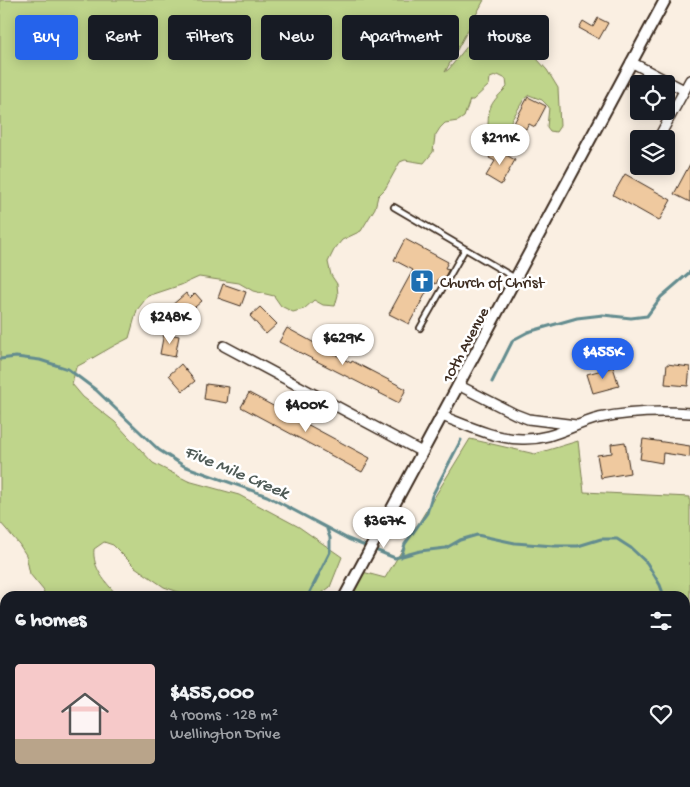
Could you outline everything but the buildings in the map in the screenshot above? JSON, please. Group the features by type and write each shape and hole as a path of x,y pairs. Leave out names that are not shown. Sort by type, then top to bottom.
{"street":[{"name":"10th Avenue","path":"348,591 665,0"},
{"path":"630,62 684,90"},
{"path":"663,130 690,80"},
{"path":"224,346 422,452"},
{"path":"458,385 528,419 579,426"},
{"path":"442,416 489,434 521,439 545,438 598,419 637,412 690,413"}],"lane":[{"path":"394,207 516,278"},
{"path":"420,328 465,248"}],"green space":[{"path":"0,0 484,0 476,15 469,15 469,28 459,46 459,15 342,15 342,60 452,60 445,72 456,60 459,60 459,56 469,44 469,60 538,60 547,70 558,88 560,126 556,132 550,131 547,127 549,107 542,100 529,95 524,99 504,133 494,132 488,128 492,105 507,87 506,79 498,75 490,78 489,85 473,100 470,100 464,117 458,121 445,123 440,128 435,136 433,152 424,163 405,160 400,162 385,189 378,196 375,208 361,231 342,240 334,250 328,262 331,275 337,284 338,295 335,306 323,305 314,300 304,309 293,312 281,306 274,296 253,291 239,283 199,277 148,296 137,310 129,338 76,367 72,384 83,397 115,422 153,463 188,481 239,495 299,527 342,557 330,587 325,591 176,591 164,587 135,567 113,545 104,542 94,549 95,563 114,591 44,591 30,574 26,555 0,522"},
{"path":"470,439 535,454 578,441 584,492 690,497 690,591 348,591 359,571 385,578"}],"waterway":[{"path":"492,382 513,340 528,332 577,318 603,315 631,318 647,316 661,297 690,272"},
{"name":"Five Mile Creek","path":"0,359 16,357 40,360 68,369 96,390 159,450 184,466 267,496 348,539 395,558 420,551 446,548 460,540 477,535 515,543 554,546 578,546 601,539 617,539 631,548 647,563 662,591"},
{"path":"401,557 405,544 427,513 432,496 461,440"},
{"path":"310,591 330,552 330,538 327,529"}],"place":[{"name":"Church of Christ","path":"422,281"}]}
